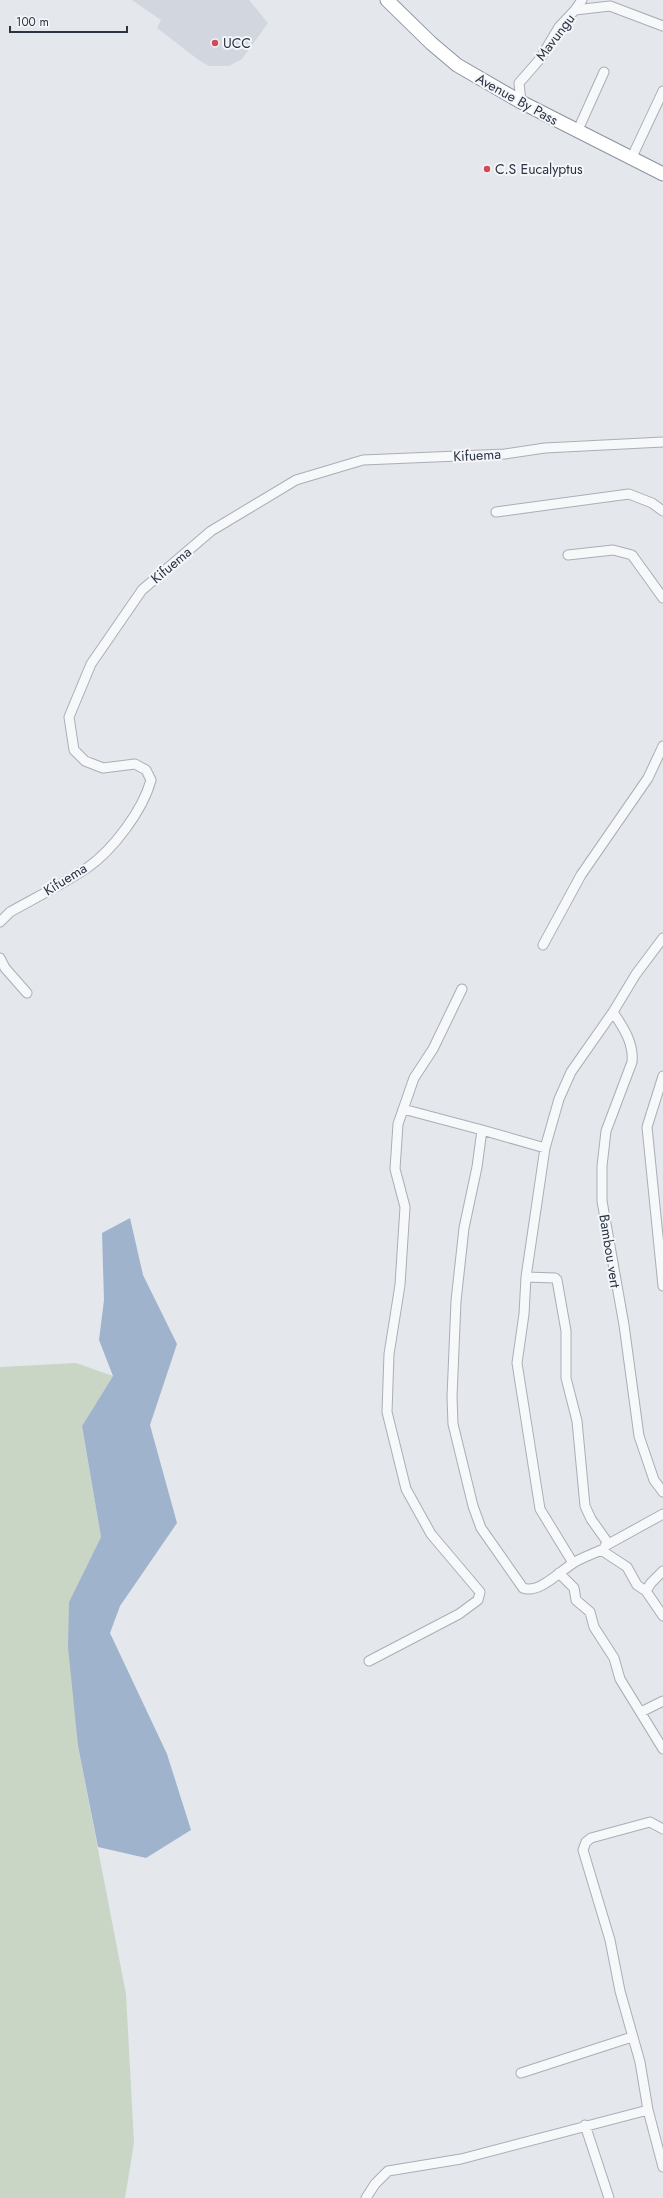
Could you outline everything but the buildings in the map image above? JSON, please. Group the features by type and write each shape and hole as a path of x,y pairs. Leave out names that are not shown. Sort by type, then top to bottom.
{"highway":[{"name":"Avenue By Pass","path":"387,0 431,43 457,65 521,102 663,174"}],"street":[{"path":"575,10 582,0"},
{"name":"Mavungu","path":"521,102 519,83 540,59 559,27 575,10 610,6 663,26"},
{"path":"578,132 604,72"},
{"path":"631,159 663,91"},
{"name":"Kifuema","path":"0,922 10,912 88,867 126,830 147,794 151,780 146,770 135,764 103,768 85,762 74,750 70,717 91,664 142,590 211,531 296,480 363,460 505,454 545,448 663,442"},
{"path":"496,512 629,494 652,503 663,511"},
{"path":"568,555 613,550 632,555 663,598"},
{"path":"542,945 581,875 648,778 663,746"},
{"path":"573,1563 540,1509 535,1483 517,1363 524,1314 526,1276 545,1148 559,1099 568,1079 613,1012 636,974 663,938"},
{"path":"0,958 5,968 27,993"},
{"path":"369,1661 459,1614 478,1600 480,1592 431,1534 406,1489 387,1412 389,1354 400,1286 405,1207 395,1169 398,1124 414,1078 433,1049 462,989"},
{"name":"Bambou vert","path":"613,1012 631,1044 633,1052 632,1062 606,1131 602,1166 602,1201 624,1325 639,1436 654,1480 663,1492"},
{"path":"663,1076 647,1128 663,1286"},
{"path":"403,1109 545,1148"},
{"path":"482,1130 477,1167 464,1228 456,1301 452,1397 454,1424 473,1506 481,1528 523,1588 529,1590 537,1588 573,1563 601,1550 608,1543 663,1514"},
{"path":"526,1276 555,1278 557,1280 566,1331 566,1378 577,1421 585,1506 591,1519 608,1543"},
{"path":"601,1550 619,1560 627,1567 637,1585 646,1591 663,1616"},
{"path":"646,1591 651,1582 663,1571"},
{"path":"559,1573 574,1588 576,1600 590,1612 594,1627 614,1658 620,1679 663,1749"},
{"path":"641,1712 663,1701"},
{"path":"663,1829 650,1822 591,1838 586,1842 583,1850 610,1940 632,2037 640,2062 648,2110 663,2167"},
{"path":"521,2073 632,2037"},
{"path":"366,2198 375,2184 388,2171 461,2159 564,2133 585,2125 648,2110"},
{"path":"585,2125 609,2198"}],"shaded area":[{"name":"UCC","path":"132,0 249,0 268,23 242,59 229,66 209,66 200,61 157,28 161,20"}],"green space":[{"path":"76,1363 113,1376 82,1426 101,1537 69,1602 78,1746 126,1994 134,2143 125,2198 0,2198 0,1367"}],"water":[{"path":"130,1218 143,1275 177,1344 150,1425 177,1523 120,1606 110,1633 167,1754 191,1830 146,1858 98,1847 78,1746 68,1647 69,1602 101,1537 82,1426 113,1376 99,1340 104,1300 102,1233"}],"place":[{"name":"UCC","path":"215,43"},
{"name":"C.S Eucalyptus","path":"487,169"}]}
